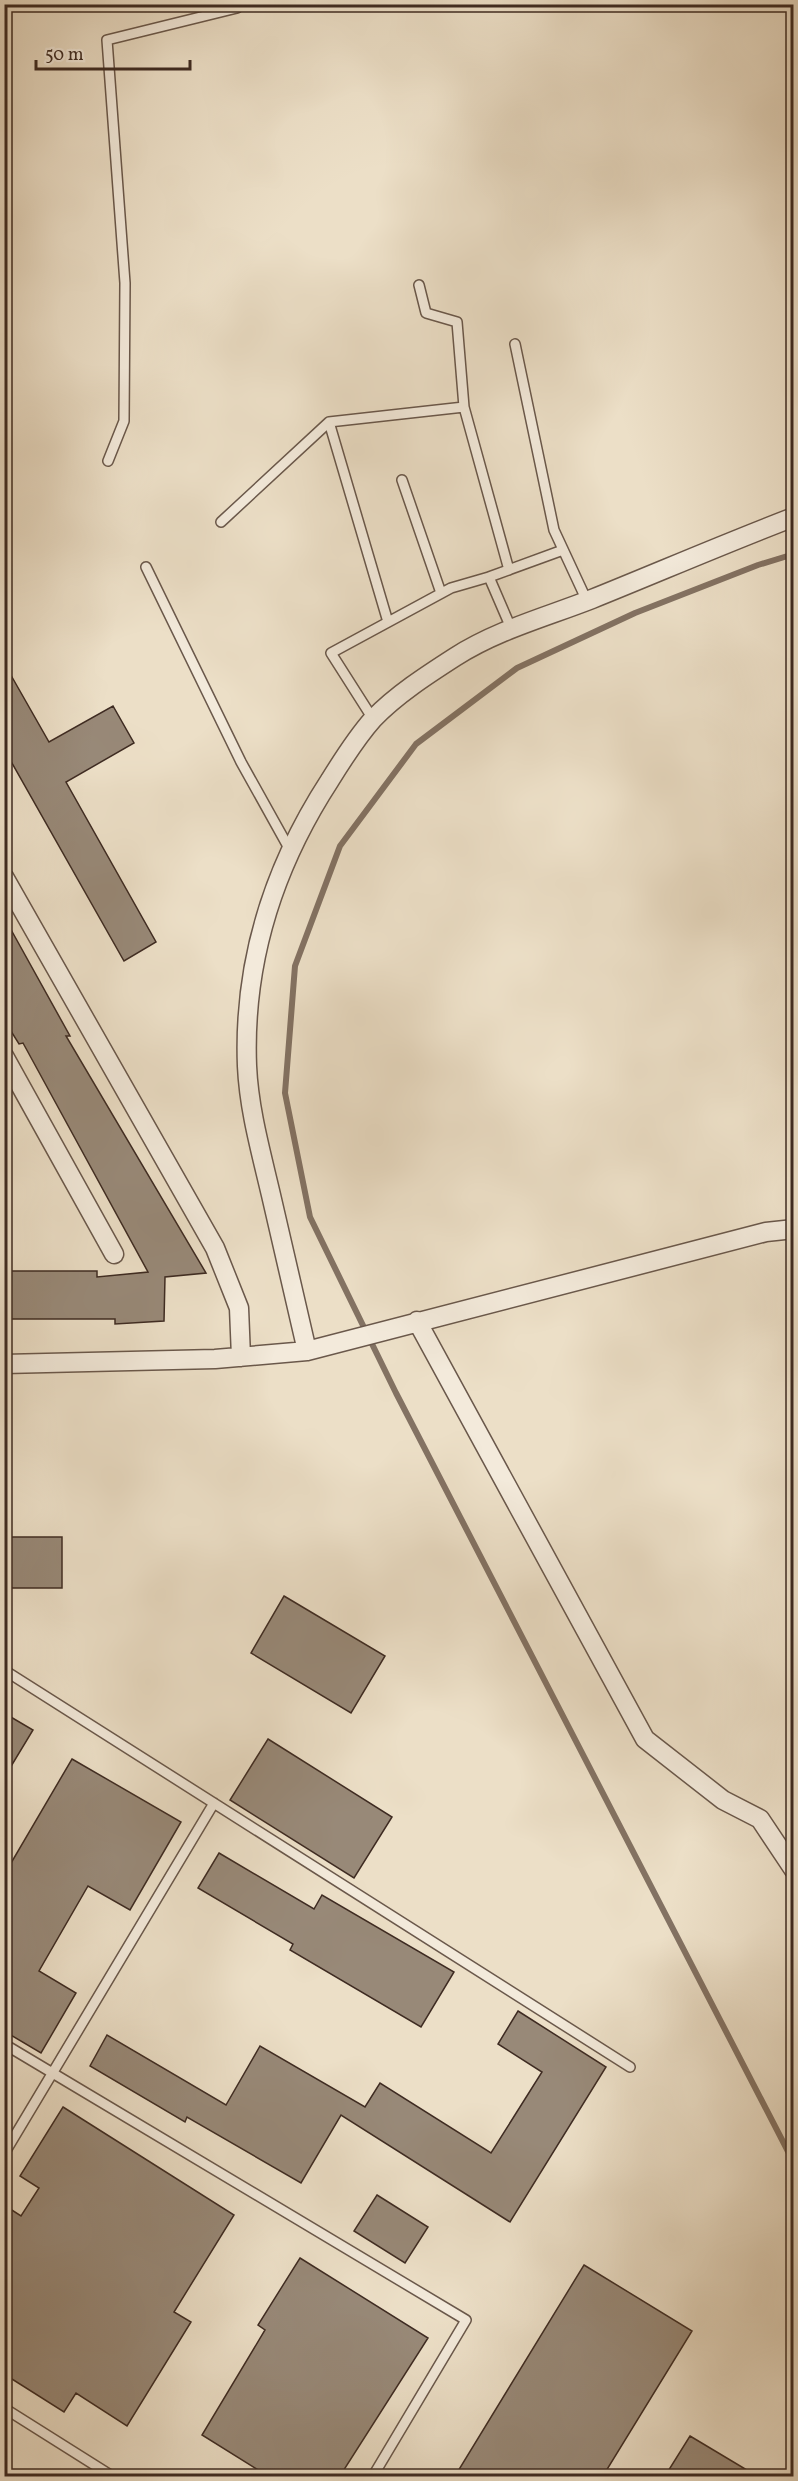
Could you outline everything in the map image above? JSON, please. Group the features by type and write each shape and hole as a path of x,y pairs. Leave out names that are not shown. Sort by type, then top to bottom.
{"street":[{"path":"307,1351 250,1104 247,1067 249,1001 255,956 267,910 290,850 327,785 373,719 399,696 455,656 511,628 794,517"},
{"path":"4,877 215,1248 239,1308 241,1357"},
{"path":"4,1056 114,1254"},
{"path":"4,1364 241,1357 307,1351 350,1342 417,1321 766,1232 794,1229"},
{"path":"417,1321 645,1739 723,1800 760,1819 794,1870"}],"lane":[{"path":"108,461 124,421 126,284 107,40 237,8 237,4"},
{"path":"419,285 426,313 457,322 464,407 509,570"},
{"path":"515,344 554,530 587,600"},
{"path":"221,522 329,422 464,407"},
{"path":"329,422 388,622"},
{"path":"402,480 441,593"},
{"path":"373,719 331,653 451,588 563,550"},
{"path":"146,567 242,762 290,850"},
{"path":"489,577 511,628"},
{"path":"4,1670 630,2067"},
{"path":"4,2154 214,1803"},
{"path":"4,2043 466,2320 373,2476"},
{"path":"4,2408 112,2476"}],"building":[{"path":"4,663 49,742 113,706 134,743 66,782 156,942 124,961 4,749"},
{"path":"4,917 70,1036 66,1036 206,1273 165,1277 164,1321 115,1324 115,1319 10,1319 10,1271 97,1271 97,1277 148,1272 23,1043 19,1044 4,1020"},
{"path":"4,1537 62,1537 62,1588 4,1588"},
{"path":"284,1596 385,1656 351,1713 251,1653"},
{"path":"4,1713 33,1730 4,1778"},
{"path":"268,1739 392,1817 354,1878 230,1800"},
{"path":"72,1759 181,1822 130,1910 88,1886 39,1971 76,1993 41,2053 4,2031 4,1875"},
{"path":"219,1853 314,1909 322,1895 454,1972 421,2027 290,1950 293,1944 198,1888"},
{"path":"518,2011 606,2067 510,2222 341,2115 301,2183 187,2117 185,2122 90,2066 107,2035 226,2105 260,2046 365,2107 380,2083 491,2153 542,2072 498,2044"},
{"path":"63,2107 234,2215 174,2312 191,2322 127,2426 76,2393 64,2412 4,2374 4,2205 21,2216 39,2188 20,2176"},
{"path":"377,2195 428,2227 405,2263 354,2231"},
{"path":"300,2258 428,2338 340,2476 268,2476 202,2435 265,2330 258,2325"},
{"path":"584,2265 692,2331 603,2476 455,2476"},
{"path":"690,2436 757,2476 665,2476"}],"waterway":[{"path":"794,554 758,565 635,613 517,668 416,744 340,846 295,966 285,1093 310,1217 396,1393 794,2163"}]}
